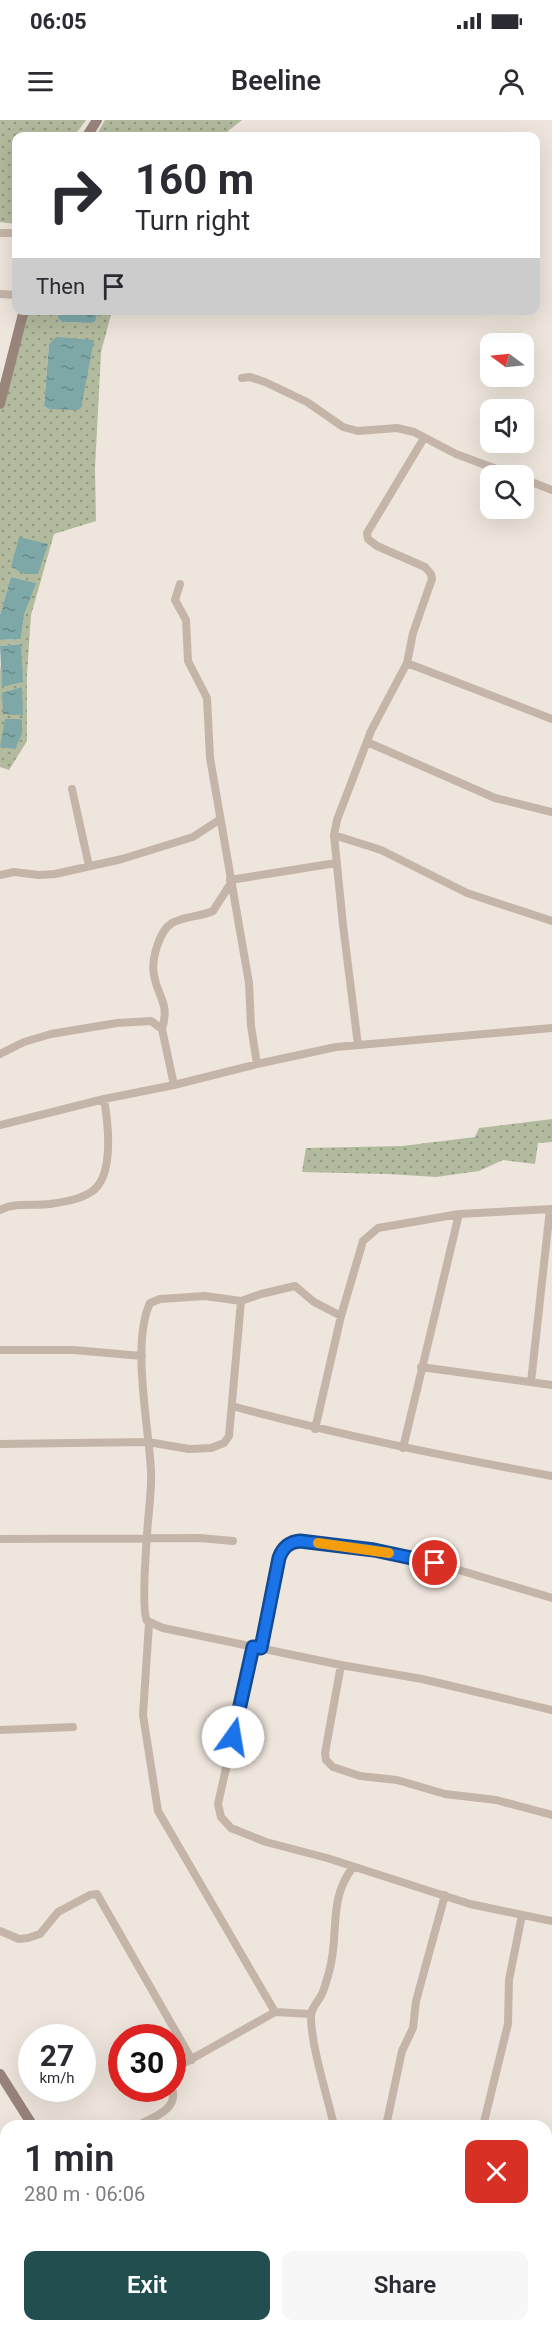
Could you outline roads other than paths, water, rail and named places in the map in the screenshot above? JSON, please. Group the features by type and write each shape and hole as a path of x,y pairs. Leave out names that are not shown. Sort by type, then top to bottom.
{"street":[{"path":"0,404 3,382 23,315"},
{"path":"242,378 250,377 265,382 307,402 344,427 358,431 397,428 414,432 456,454 486,465"},
{"path":"358,1045 334,835 337,820 367,742 407,663 413,633 431,584 431,574 425,567 372,542 368,539 367,533 424,438"},
{"path":"534,483 552,490"},
{"path":"180,584 175,600 186,620 188,661 207,698 210,758 249,983 251,1026 257,1064"},
{"path":"407,663 552,719"},
{"path":"367,742 495,798 552,812"},
{"path":"72,789 89,866"},
{"path":"0,875 14,872 55,874 122,859 193,837 219,820"},
{"path":"334,835 381,850 467,893 552,921"},
{"path":"174,1085 162,1029 165,1005 153,972 154,958 164,931 178,920 213,911 230,882 336,863"},
{"path":"0,1054 24,1042 68,1030 140,1021 151,1021 162,1029"},
{"path":"0,1125 104,1099 336,1047 552,1028"},
{"path":"0,1210 12,1205 63,1201 94,1190 103,1173 109,1137 104,1099"},
{"path":"315,1428 341,1316 363,1241 378,1228 459,1214 551,1209 531,1382"},
{"path":"402,1448 459,1214"},
{"path":"275,2012 158,1811 143,1715 149,1623 144,1612 151,1480 142,1356 147,1311 150,1303 160,1299 205,1296 240,1301 296,1286 314,1302 341,1316"},
{"path":"0,1444 148,1442 189,1449 211,1448 224,1443 229,1436 240,1301"},
{"path":"0,1350 74,1350 142,1356"},
{"path":"422,1367 552,1385"},
{"path":"232,1406 402,1448 552,1476"},
{"path":"0,1539 200,1538 233,1541"},
{"path":"552,1598 422,1559 365,1549 293,1542 284,1548 279,1558 218,1804 219,1813 234,1831 470,1904 552,1921"},
{"path":"149,1623 341,1665 422,1678 552,1710"},
{"path":"341,1665 325,1753 326,1760 333,1767 371,1778 398,1780 445,1794 496,1800 552,1815"},
{"path":"0,1730 73,1727"},
{"path":"333,2120 311,2014 321,1996 332,1964 338,1896 345,1878 353,1867"},
{"path":"0,1931 19,1939 40,1934 58,1912 90,1894 97,1894 192,2060"},
{"path":"387,2120 402,2051 412,2028 417,1998 445,1895"},
{"path":"484,2120 508,2024 509,1980 522,1915"},
{"path":"186,2063 275,2012 311,2014"},
{"path":"0,2074 29,2120"},
{"path":"147,2120 169,2107 172,2102"}],"water":[{"path":"58,315 97,315 95,321 91,323 62,322"},
{"path":"56,337 94,340 81,408 77,410 49,409 44,406 49,344"},
{"path":"19,537 48,544 38,574 24,574 11,567"},
{"path":"11,577 36,583 24,615 21,639 0,640 0,615"},
{"path":"21,644 23,682 2,687 0,646"},
{"path":"22,687 23,715 3,714 2,693"},
{"path":"5,719 22,721 22,734 15,749 0,747"}]}
